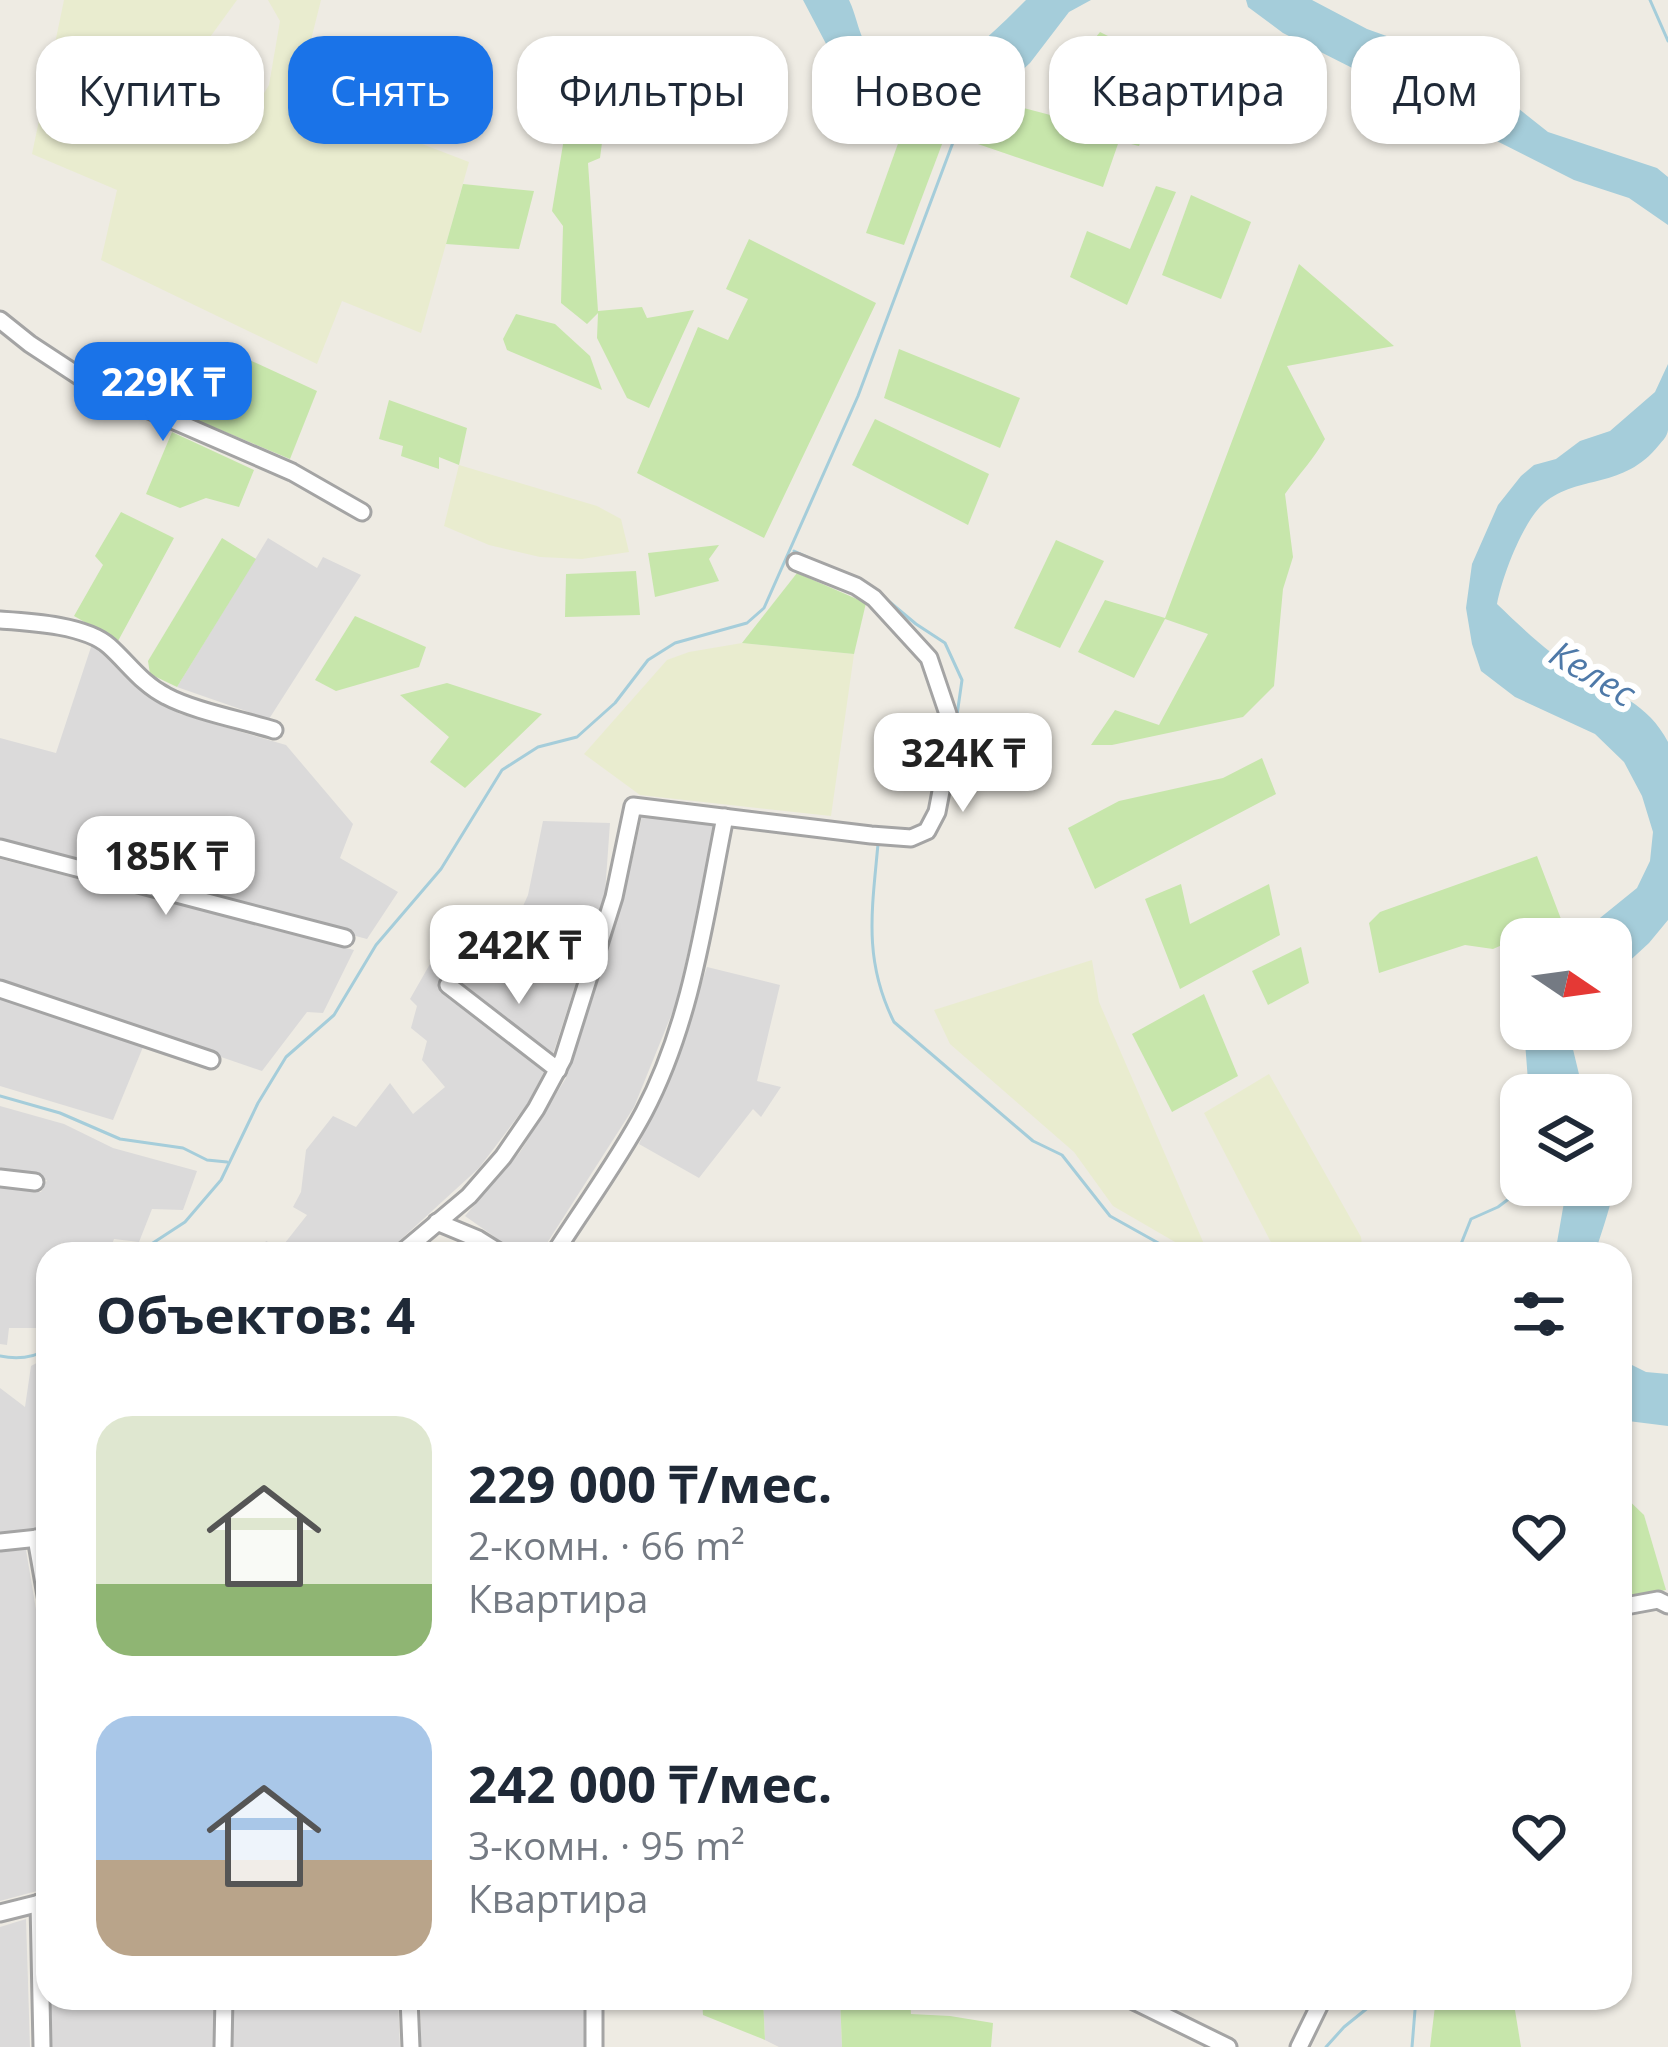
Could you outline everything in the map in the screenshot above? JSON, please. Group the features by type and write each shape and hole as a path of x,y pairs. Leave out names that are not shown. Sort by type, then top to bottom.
{"street":[{"path":"0,320 94,386 292,472 362,512"},
{"path":"414,1242 469,1196 502,1157 558,1070 614,897 633,806 911,838 927,831 937,812 952,734 929,658 874,598 796,562"},
{"path":"0,620 91,635 105,641 148,685 170,698 274,730"},
{"path":"562,1242 644,1112 673,1046 688,997 725,817"},
{"path":"0,848 345,938"},
{"path":"448,985 558,1070"},
{"path":"0,989 211,1060"},
{"path":"0,1178 35,1182"},
{"path":"437,1222 483,1242"},
{"path":"0,1542 36,1539"},
{"path":"1632,1605 1658,1600 1668,1606"},
{"path":"0,1913 36,1904"},
{"path":"42,2047 43,2010"},
{"path":"224,2010 224,2047"},
{"path":"409,2010 411,2047"},
{"path":"593,2010 594,2047"},
{"path":"1152,2010 1228,2047"},
{"path":"1299,2047 1317,2010"}],"shaded area":[{"path":"268,538 317,568 323,557 361,575 269,719 177,687"},
{"path":"92,644 145,694 180,714 286,745 353,824 340,858 398,892 367,939 0,842 0,738 56,753"},
{"path":"642,816 716,823 677,1001 634,1107 548,1242 502,1242 465,1216 520,1152 566,1078 626,888"},
{"path":"543,821 610,823 605,893 553,1054 528,1103 479,1168 398,1242 286,1242 307,1215 293,1207 301,1192 306,1150 333,1116 356,1127 390,1083 413,1114 445,1087 422,1060 427,1041 411,1028 417,1006 410,999 442,943 457,944 467,928 495,939 501,925 514,926 528,895"},
{"path":"0,859 354,950 323,1013 307,1012 262,1071 0,981"},
{"path":"707,967 780,985 757,1081 781,1087 761,1117 753,1109 699,1178 639,1144 676,1060"},
{"path":"0,999 143,1047 113,1120 0,1086"},
{"path":"0,1106 64,1124 113,1148 197,1171 183,1210 152,1209 139,1242 36,1242 36,1328 9,1328 7,1345 0,1344 0,1187 41,1192 47,1180 0,1173"},
{"path":"36,1363 36,1528 0,1533 0,1388 25,1407 31,1366"},
{"path":"26,1550 36,1610 36,1891 0,1901 0,1551"},
{"path":"26,1919 30,2047 0,2047 0,1927"},
{"path":"50,2010 214,2010 213,2047 50,2047"},
{"path":"232,2010 398,2010 400,2047 232,2047"},
{"path":"420,2010 585,2010 585,2047 421,2047"},
{"path":"764,2010 840,2010 842,2047 779,2047 765,2040"}],"green space":[{"path":"64,0 237,0 211,36 57,36"},
{"path":"268,0 321,0 312,36 288,36 288,144 422,144 469,162 421,333 342,301 317,364 101,260 117,190 32,154 36,135 36,144 264,144 264,93 280,21"},
{"path":"1025,108 1049,115 1049,144 1118,144 1103,187 978,144 1025,144"},
{"path":"563,144 602,144 600,158 588,163 598,311 642,307 647,318 694,310 649,408 627,398 597,338 598,313 587,324 561,303 563,226 552,211"},
{"path":"898,144 942,144 904,245 866,233"},
{"path":"463,184 534,191 519,249 446,244"},
{"path":"1156,186 1176,192 1127,305 1070,277 1087,231 1130,249"},
{"path":"1191,195 1251,222 1221,299 1162,275"},
{"path":"749,239 876,303 764,538 637,473 698,327 728,340 748,299 726,289"},
{"path":"1299,264 1394,346 1287,366 1325,439 1285,494 1293,557 1283,589 1274,686 1243,717 1112,745 1091,745 1115,710 1159,725 1208,634 1165,619 1134,678 1078,652 1105,600 1165,618"},
{"path":"516,314 555,324 590,356 602,390 507,350 503,339"},
{"path":"899,349 1020,398 1000,448 884,398"},
{"path":"230,351 317,391 290,459 192,418"},
{"path":"389,400 467,428 459,465 439,457 439,469 401,456 403,446 379,439"},
{"path":"875,419 989,474 968,525 852,465"},
{"path":"172,432 254,470 239,507 206,498 180,508 146,494"},
{"path":"459,465 597,506 621,519 629,552 582,559 540,557 489,545 444,526"},
{"path":"121,512 174,538 118,641 74,616 103,565 95,556"},
{"path":"222,538 256,559 177,687 150,674 148,661"},
{"path":"1056,540 1104,561 1060,648 1014,628"},
{"path":"719,545 709,559 719,581 655,597 648,553"},
{"path":"636,571 640,615 565,617 566,574"},
{"path":"797,573 866,603 854,654 742,643"},
{"path":"355,616 426,647 419,667 336,691 315,680"},
{"path":"742,643 854,654 831,816 640,795 584,754 667,660"},
{"path":"447,683 542,714 465,788 430,762 449,737 400,695"},
{"path":"1262,758 1276,794 1095,889 1068,828 1119,801 1223,778"},
{"path":"1537,856 1561,918 1500,918 1500,946 1465,945 1379,973 1369,923 1380,912"},
{"path":"1181,884 1190,924 1269,884 1280,935 1180,989 1145,899"},
{"path":"1301,947 1309,983 1268,1005 1252,971"},
{"path":"1092,960 1099,1002 1203,1242 1175,1242 1113,1206 1074,1152 950,1044 934,1010"},
{"path":"1204,994 1238,1076 1172,1112 1132,1034"},
{"path":"1269,1074 1362,1242 1271,1242 1204,1113"},
{"path":"1632,1504 1644,1515 1666,1590 1632,1596"},
{"path":"703,2010 764,2010 765,2040 703,2015"},
{"path":"840,2010 911,2010 911,2014 993,2023 991,2047 842,2047"},
{"path":"1435,2010 1515,2010 1521,2047 1430,2047"}],"water":[{"path":"803,0 849,0 862,36 822,36"},
{"path":"1026,0 1091,0 1069,12 1025,68 1025,36 989,36"},
{"path":"1246,0 1312,0 1387,36 1351,36 1351,67 1327,55 1327,36 1289,36 1248,7"},
{"path":"1520,110 1548,132 1657,168 1668,177 1668,225 1629,198 1574,180 1503,144 1520,144"},
{"name":"Келес","path":"1668,364 1665,438 1631,469 1572,488 1544,503 1514,550 1497,604 1557,657 1640,708 1668,742 1668,920 1632,959 1632,918 1600,918 1637,888 1650,861 1653,832 1642,796 1624,762 1595,734 1515,697 1481,671 1466,608 1472,564 1498,505 1521,476 1580,441 1610,431 1655,392"},
{"path":"1526,1050 1573,1050 1579,1074 1527,1074"},
{"path":"1563,1206 1609,1206 1599,1242 1557,1242"},
{"path":"1632,1365 1668,1374 1668,1426 1632,1422"}],"waterway":[{"path":"1650,0 1668,41"},
{"path":"154,1242 185,1222 221,1180 286,1057 334,1015 376,945 441,869 502,770 538,747 577,737 615,703 648,660 675,643 747,623 764,608 858,396 952,144"},
{"path":"794,551 840,572"},
{"path":"880,594 945,643 962,680 956,722"},
{"path":"934,832 943,814"},
{"path":"893,844 878,844 872,934 878,977 894,1022 1033,1141 1062,1155 1110,1216 1157,1242"},
{"path":"0,1096 60,1113 120,1139 183,1148 207,1160 227,1162"},
{"path":"1462,1242 1471,1219 1500,1205"},
{"path":"0,1356 36,1354"},
{"path":"1326,2047 1365,2010"},
{"path":"1412,2047 1415,2010"}]}
